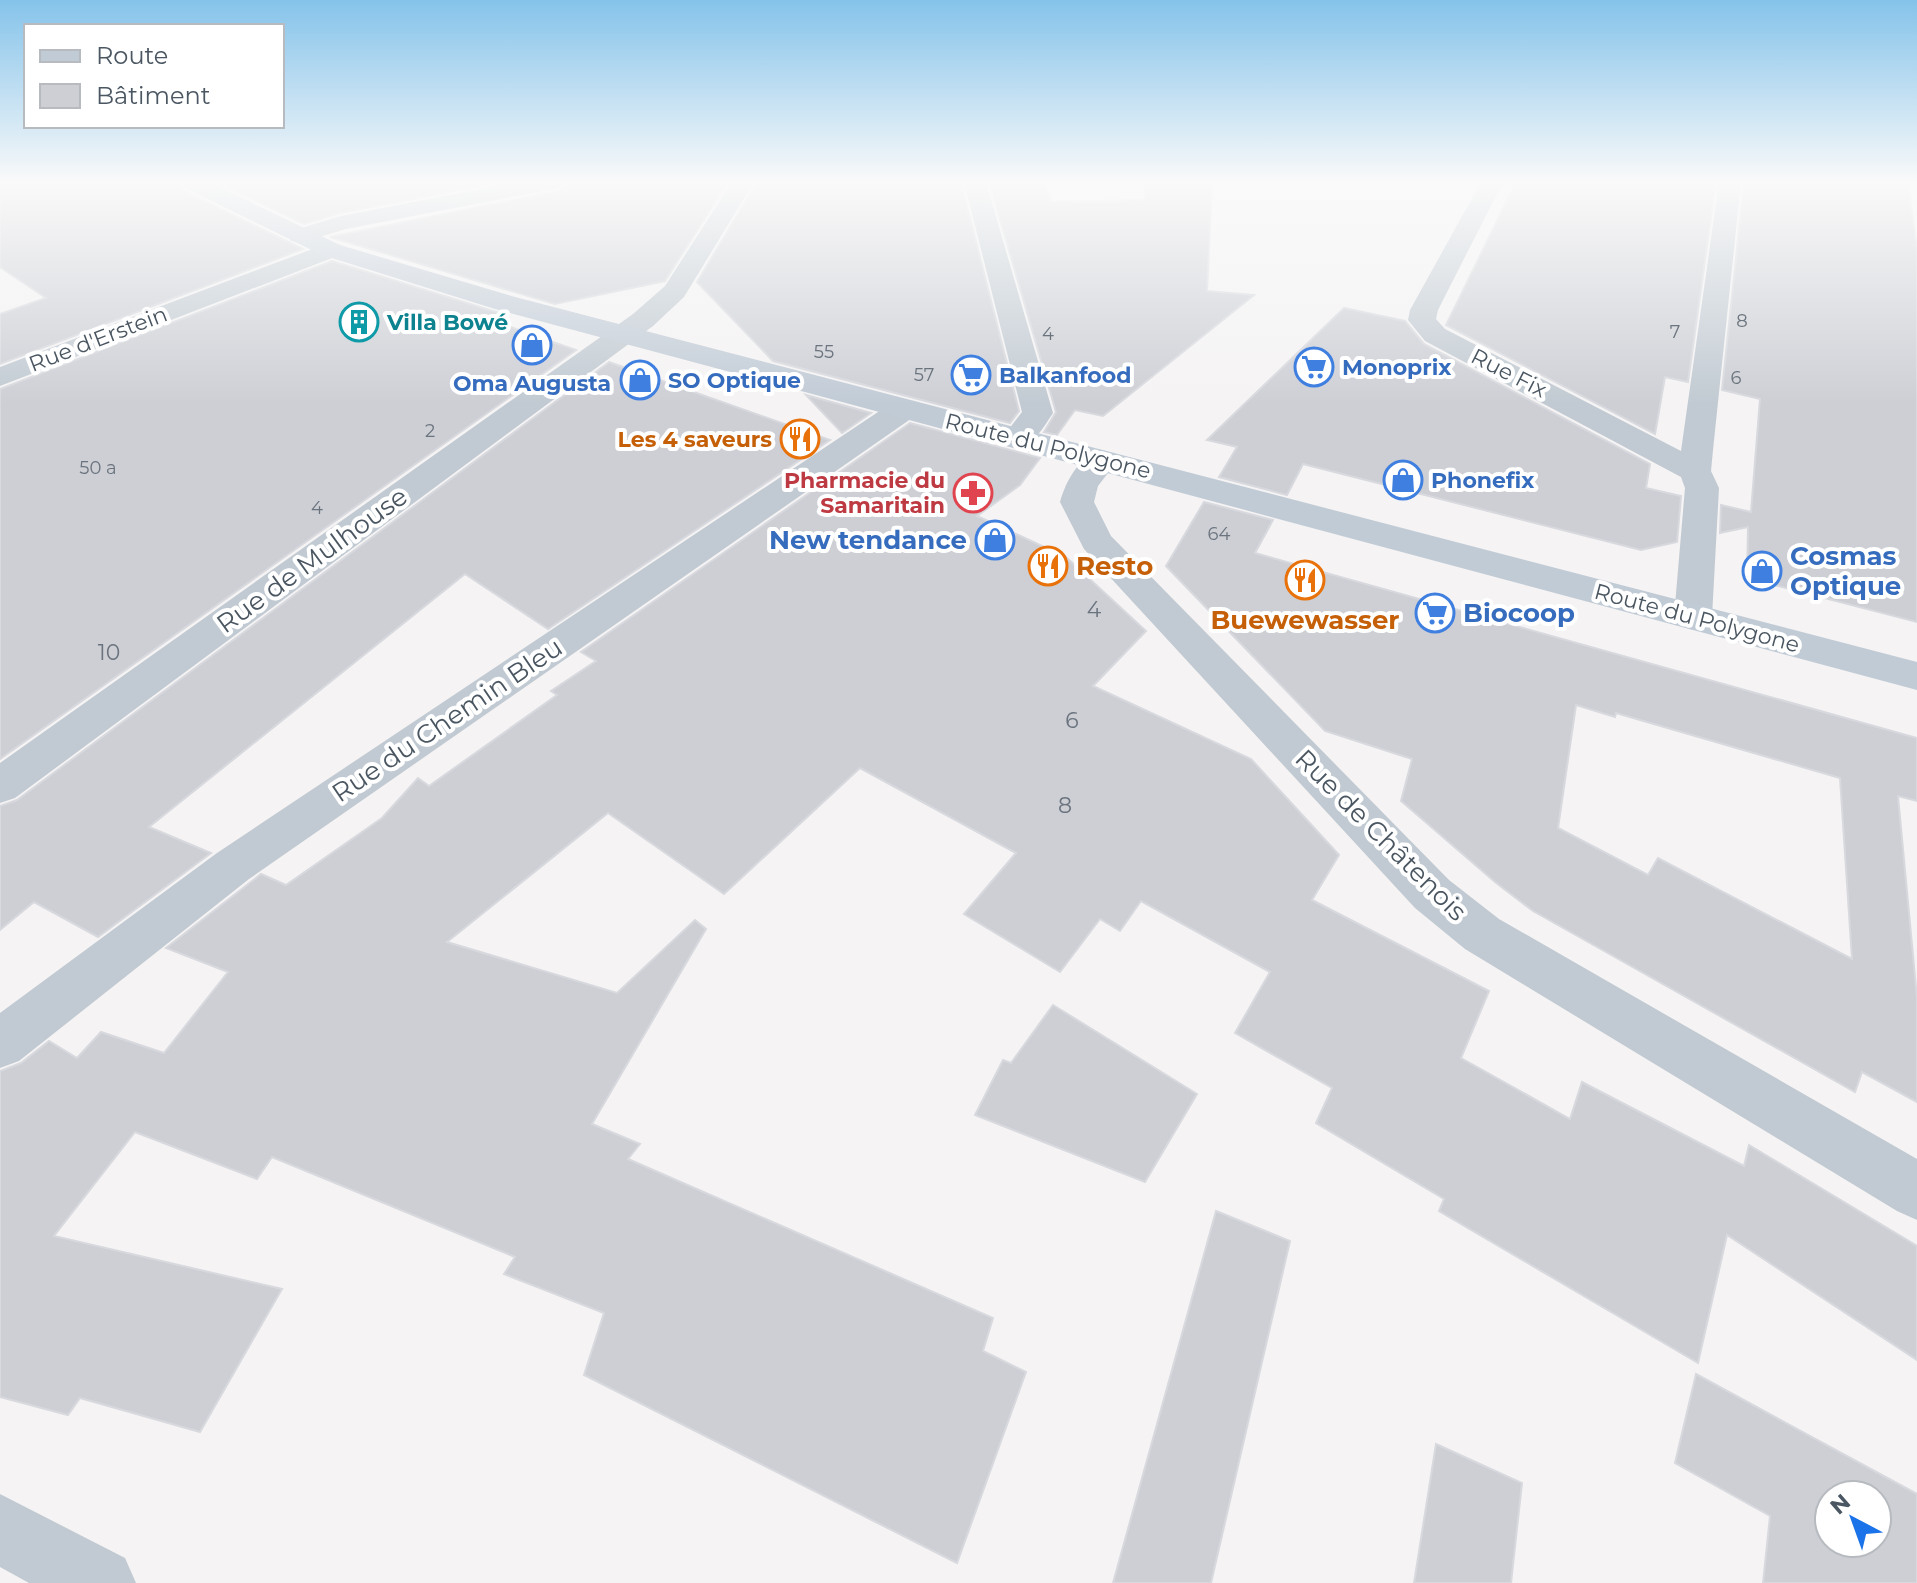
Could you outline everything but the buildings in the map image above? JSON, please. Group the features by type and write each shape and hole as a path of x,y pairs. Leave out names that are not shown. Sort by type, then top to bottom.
{"street":[{"name":"Rue d'Erstein","path":"0,377 316,256"},
{"name":"Route du Polygone","path":"350,256 624,335 1917,676"},
{"name":"Rue de Mulhouse","path":"0,786 624,335 675,291 697,256"},
{"path":"995,256 1038,413 1018,438"},
{"name":"Rue Fix","path":"1455,256 1422,320 1435,335 1695,471"},
{"path":"1693,617 1702,488 1695,471 1721,256"},
{"name":"Rue du Chemin Bleu","path":"0,1044 233,866 904,409"},
{"name":"Rue de Châtenois","path":"1102,460 1082,484 1077,502 1096,541 1432,894 1482,934 1917,1191"},
{"path":"0,1529 100,1583"}],"place":[{"name":"Villa Bowé","path":"359,322"},
{"name":"Oma Augusta","path":"532,345"},
{"name":"Monoprix","path":"1314,367"},
{"name":"Balkanfood","path":"971,375"},
{"name":"SO Optique","path":"640,380"},
{"name":"Les 4 saveurs","path":"800,439"},
{"name":"Phonefix","path":"1403,480"},
{"name":"Pharmacie du Samaritain","path":"973,493"},
{"name":"New tendance","path":"995,540"},
{"name":"Resto","path":"1048,566"},
{"name":"Cosmas Optique","path":"1762,571"},
{"name":"Buewewasser","path":"1305,580"},
{"name":"Biocoop","path":"1435,613"}]}
